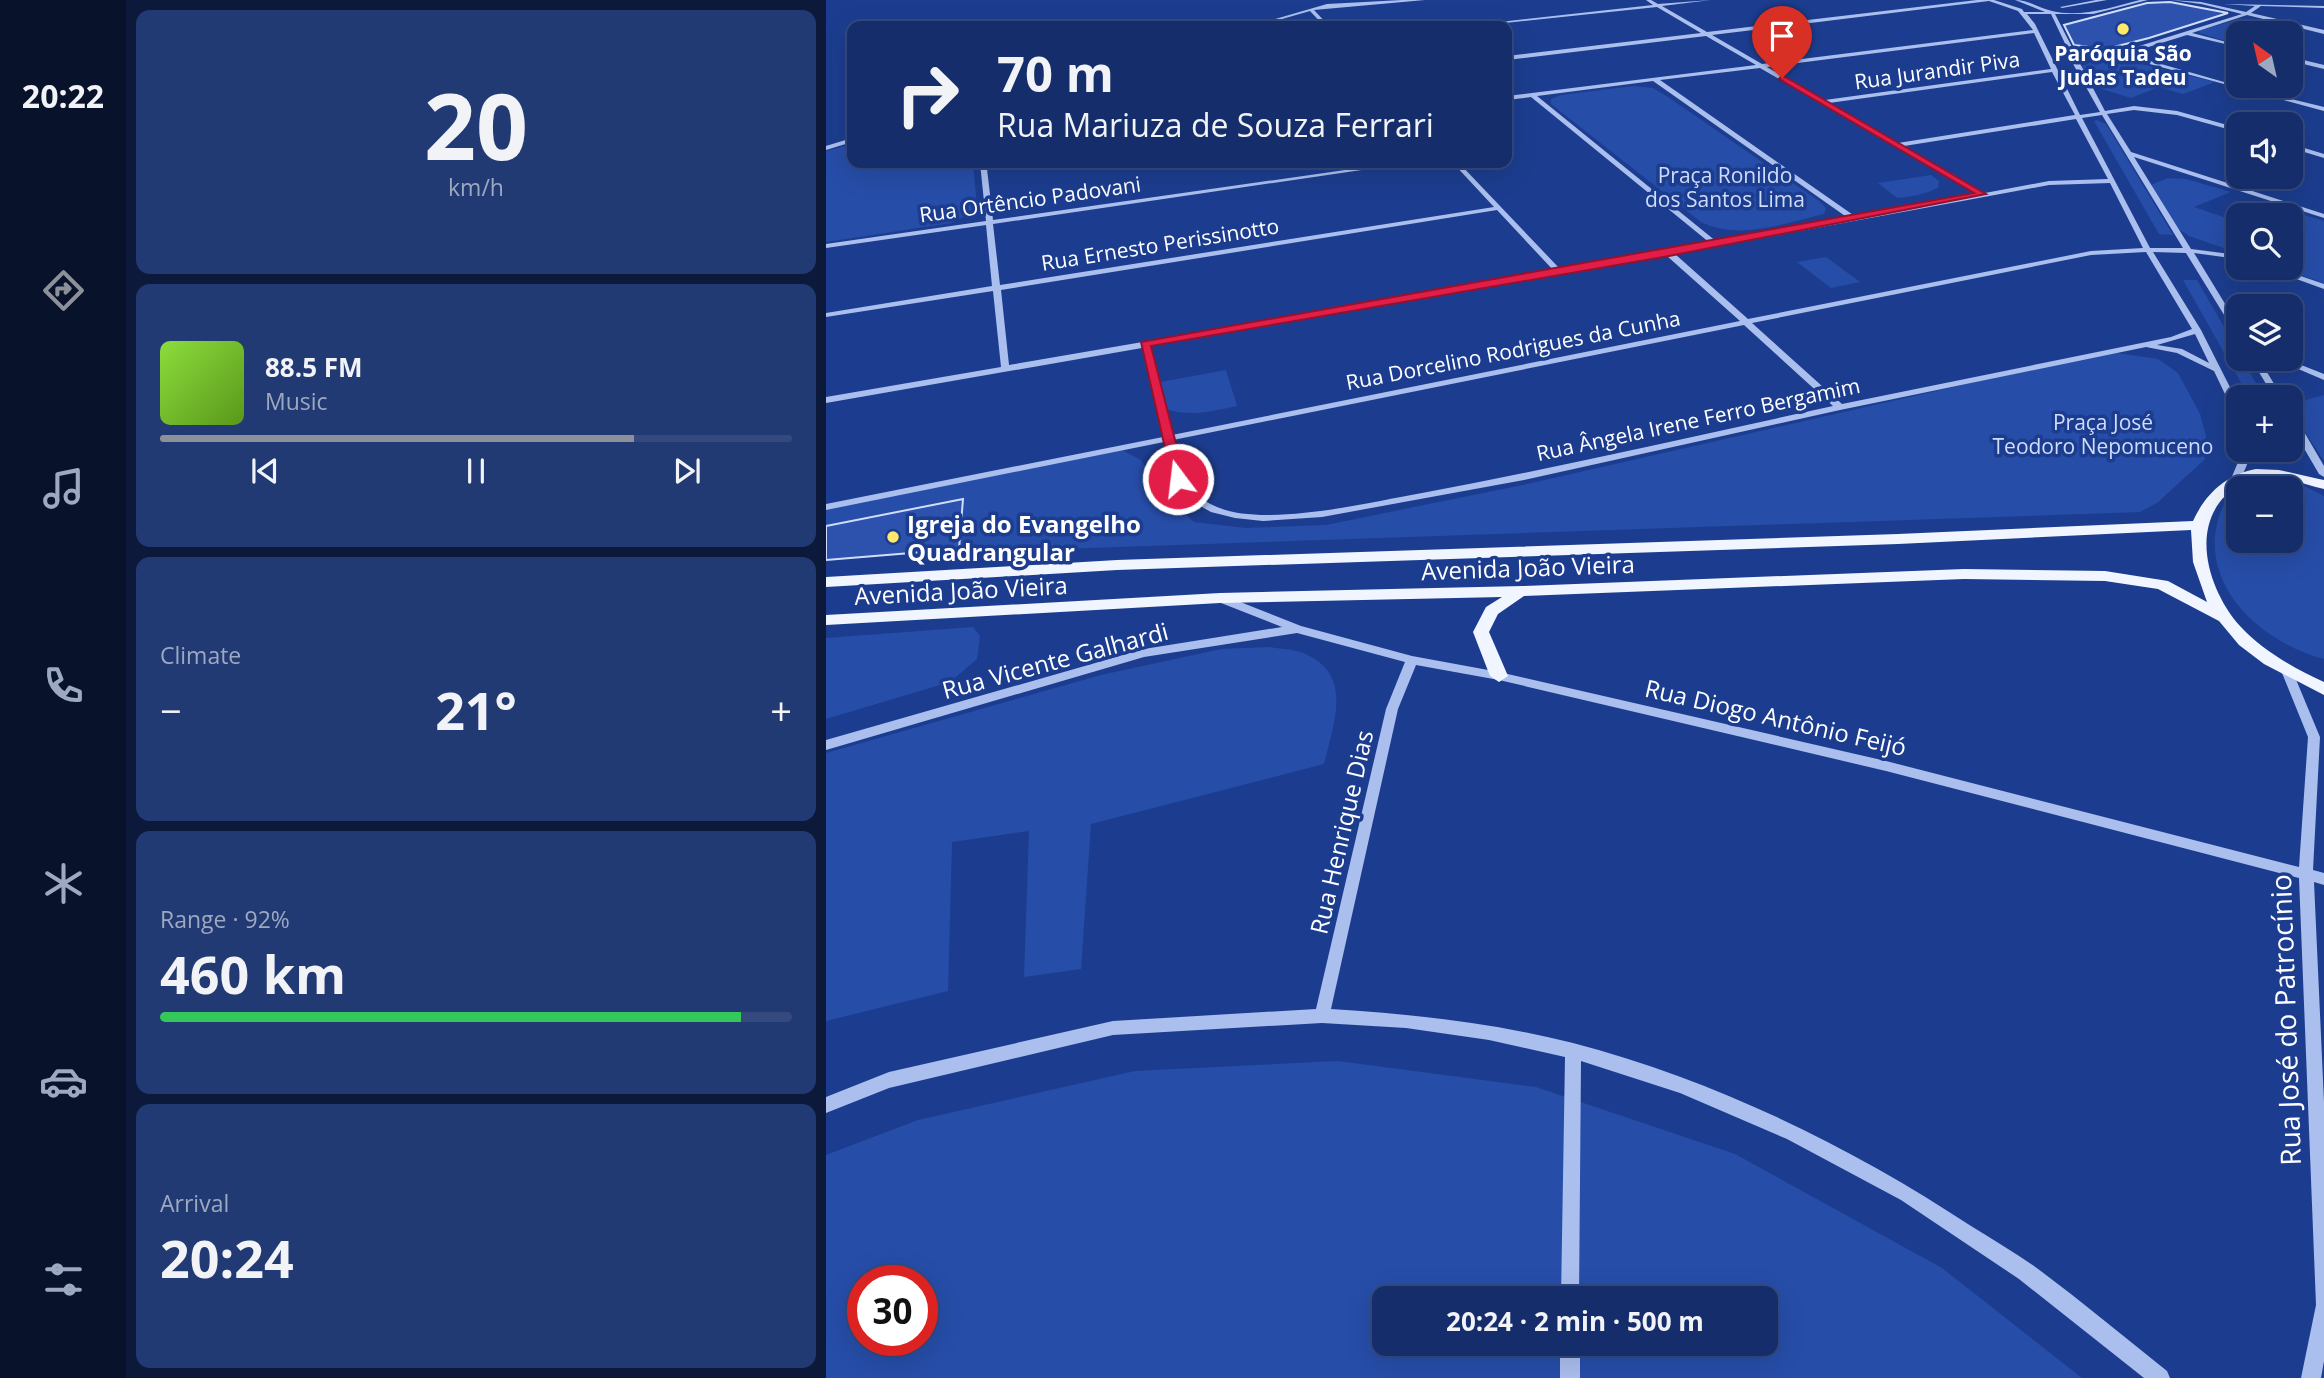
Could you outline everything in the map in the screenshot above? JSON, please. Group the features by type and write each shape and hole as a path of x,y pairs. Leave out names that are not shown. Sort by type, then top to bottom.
{"main road":[{"path":"2250,476 2296,476"},
{"path":"2303,478 2324,485"},
{"path":"2199,525 2226,488"},
{"name":"Avenida João Vieira","path":"826,582 1117,565 1898,539 2199,525 2203,573 2224,617 2242,636 2288,673 2324,689"},
{"name":"Avenida João Vieira","path":"831,621 1220,598 1522,591 1964,574 2105,576 2162,585 2224,617"},
{"path":"1499,676 1481,632 1492,611 1522,591"}],"street":[{"path":"1271,21 1345,0"},
{"path":"1321,7 1423,0"},
{"path":"1648,0 1982,194"},
{"path":"1512,21 1709,0"},
{"path":"1512,57 1989,0 2021,12 2053,15 2093,13"},
{"path":"2017,0 2042,8 2060,24 2071,55 2104,113 2226,312"},
{"path":"2021,12 2105,0"},
{"path":"2070,20 2146,0"},
{"path":"2173,0 2324,7"},
{"path":"2201,3 2324,32"},
{"path":"2120,54 2247,14 2260,5"},
{"path":"1311,10 1322,21"},
{"path":"2021,12 2036,31 2148,250 2197,330 2226,389"},
{"path":"1512,97 2036,31"},
{"path":"2185,33 2226,43"},
{"path":"2071,55 2120,54 2226,83"},
{"path":"2303,62 2324,68"},
{"name":"Rua Jurandir Piva","path":"1824,102 2054,70"},
{"path":"1654,79 1853,218"},
{"path":"1532,95 1715,244"},
{"path":"2283,98 2324,109"},
{"path":"1897,145 2134,108 2162,109 2226,127"},
{"path":"826,148 847,142"},
{"path":"2303,150 2324,156"},
{"path":"2129,153 2324,216"},
{"path":"983,168 1005,368"},
{"name":"Rua Ortêncio Padovani","path":"826,246 1371,168"},
{"path":"1462,168 1558,271"},
{"path":"826,400 1669,253 1982,194 2049,183 2112,181"},
{"name":"Rua Ernesto Perissinotto","path":"826,315 1499,208"},
{"name":"Rua Dorcelino Rodrigues da Cunha","path":"826,508 2071,256 2148,250 2226,256"},
{"path":"1669,253 1840,407"},
{"path":"2303,279 2324,286"},
{"name":"Rua Ângela Irene Ferro Bergamim","path":"1145,344 1178,479 1197,500 1215,510 1263,518 1322,514 1524,477 1840,407 2173,339 2197,330"},
{"name":"Rua Ângela Irene Ferro Bergamim","path":"2140,344 2179,351 2216,370"},
{"path":"2303,369 2324,377"},
{"path":"2303,438 2324,474"},
{"name":"Rua Diogo Antônio Feijó","path":"1220,598 1297,629 1412,660 1499,676 1886,766 2324,879"},
{"name":"Rua Vicente Galhardi","path":"826,745 1144,653 1297,629"},
{"name":"Rua Henrique Dias","path":"1322,1016 1392,709 1412,660"},
{"name":"Rua José do Patrocínio","path":"2288,673 2319,734 2306,874 2324,1302"},
{"path":"826,1105 889,1080 1113,1028 1322,1016 1406,1021 1489,1033 1573,1051 1682,1086 1793,1133 1907,1194 2026,1272 2160,1378"},
{"path":"1570,1286 1573,1051"},
{"path":"2311,1378 2324,1308"},
{"path":"1570,1356 1570,1378"}],"green space":[{"path":"2226,23 2226,41 2199,33 2200,30"},
{"path":"2116,58 2215,82 2183,94 2159,87 2131,98 2092,86 2079,67 2097,60"},
{"name":"Praça Ronildo dos Santos Lima","path":"1634,86 1653,88 1668,97 1819,201 1826,208 1824,214 1747,230 1731,230 1701,222 1551,104 1551,99 1561,95"},
{"path":"2094,121 2106,124 2173,235 2159,234"},
{"path":"847,145 847,168 973,168 977,206 969,214 951,223 826,242 826,151"},
{"path":"1931,175 1939,181 1938,188 1907,197 1897,198 1878,183"},
{"path":"2168,178 2186,179 2231,192 2194,207 2226,218 2226,249 2189,236 2177,228 2151,185"},
{"path":"2303,215 2324,221 2324,283 2303,276"},
{"path":"1826,257 1860,282 1831,288 1797,262"},
{"path":"2183,280 2197,280 2226,330 2226,356"},
{"name":"Praça José Teodoro Nepomuceno","path":"2117,353 2158,359 2178,373 2200,414 2206,436 2205,459 2157,503 2140,512 972,552 959,549 963,499 826,526 826,509 1122,450 1141,460 1163,492 1194,522 1245,528 1326,525 1527,484 2094,355"},
{"path":"1226,370 1237,406 1191,413 1164,408 1155,383"},
{"path":"2234,371 2249,371 2257,385 2242,385"},
{"path":"2324,395 2324,461 2303,429 2303,401"},
{"path":"2303,486 2324,496 2324,659 2283,643 2247,616 2233,598 2222,579 2216,559 2215,536 2226,502 2226,553 2303,553"},
{"path":"973,627 980,636 977,659 950,682 826,719 826,638"},
{"path":"1270,647 1303,653 1319,662 1335,687 1335,717 1324,764 1091,824 1081,969 1024,977 1029,831 952,842 948,991 826,1021 826,753 1101,675 1221,649"},
{"path":"1338,1061 1536,1087 1735,1154 1942,1268 2082,1378 826,1378 826,1155 918,1120 1135,1071"}],"building":[{"name":"Paróquia São Judas Tadeu","path":"2170,2 2228,13 2106,49 2074,45 2064,25 2147,3"},
{"name":"Igreja do Evangelho Quadrangular","path":"963,499 959,549 826,560 826,526"}],"place":[{"name":"Paróquia São Judas Tadeu","path":"2123,29"},
{"name":"Igreja do Evangelho Quadrangular","path":"893,537"}],"route":[{"path":"1178,479 1145,344 1669,253 1982,194 1782,78"}]}
